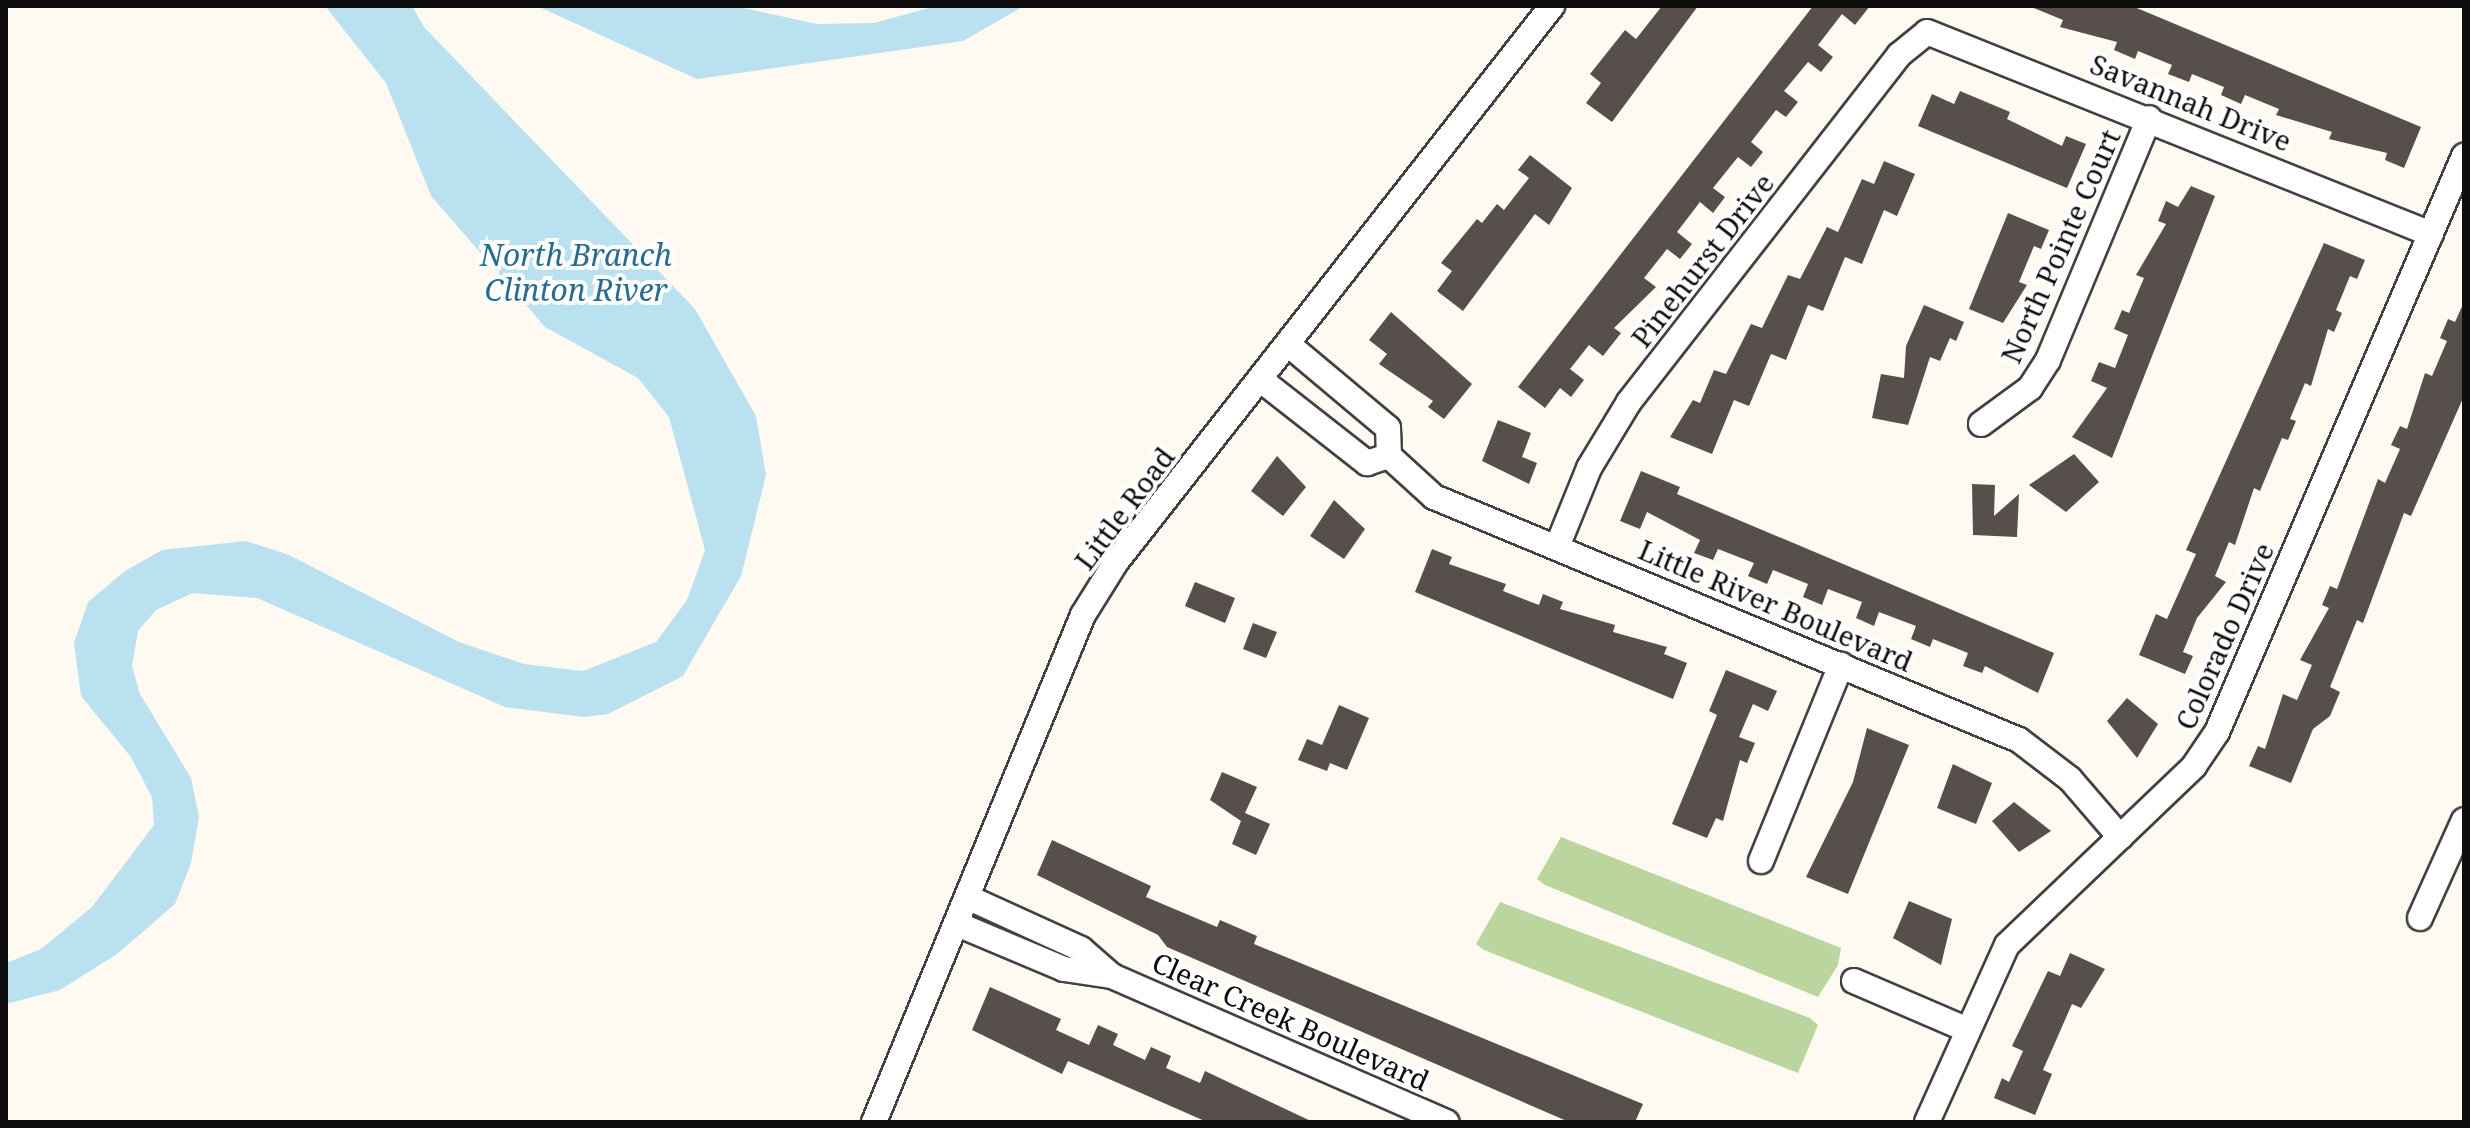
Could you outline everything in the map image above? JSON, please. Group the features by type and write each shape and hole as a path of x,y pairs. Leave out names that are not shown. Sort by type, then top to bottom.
{"street":[{"name":"Little Road","path":"874,1122 1083,615 1552,6"},
{"name":"Savannah Drive","path":"1927,32 2149,118 2431,234"},
{"name":"Pinehurst Drive","path":"1557,547 1589,468 1629,402 1909,43 1927,32"},
{"name":"North Pointe Court","path":"1981,424 2030,388 2048,360 2149,118"},
{"name":"Colorado Drive","path":"1927,1122 2007,945 2194,766 2217,732 2464,156"},
{"path":"1261,380 1367,463 1389,456 1388,428 1289,345"},
{"path":"1325,432 1352,397"},
{"name":"Little River Boulevard","path":"1389,456 1434,497 2019,740 2070,779 2120,837"},
{"path":"1761,861 1841,665"},
{"path":"2420,918 2464,820"},
{"name":"Clear Creek Boulevard","path":"967,897 1081,949 1112,976 1446,1122"},
{"name":"Clear Creek Boulevard","path":"957,924 1077,973 1112,976"},
{"path":"1024,952 1033,929"},
{"path":"1854,981 1968,1030"}],"green space":[{"path":"1561,837 1841,948 1838,965 1818,997 1545,885 1537,879"},
{"path":"1500,902 1810,1018 1818,1025 1798,1073 1484,950 1476,944"}],"water":[{"name":"North Branch Clinton River","path":"325,6 412,6 424,27 695,309 756,416 766,475 741,576 683,676 608,714 584,717 505,707 257,598 193,593 156,610 138,631 132,666 140,694 191,778 199,817 191,863 175,904 117,954 60,990 6,1004 6,963 41,949 92,907 154,825 152,797 131,757 81,696 74,643 88,602 125,571 162,550 246,541 289,555 459,642 524,664 583,671 656,642 687,600 705,550 669,417 638,378 545,327 431,196 386,83"},
{"path":"537,6 734,6 817,24 874,23 936,6 1024,6 963,41 697,79"}],"building":[{"path":"1662,6 1698,6 1612,122 1586,103 1601,83 1590,74 1625,30 1636,39"},
{"path":"1813,6 1870,6 1855,25 1842,14 1818,45 1833,57 1821,72 1808,62 1784,91 1798,102 1786,117 1776,110 1751,142 1763,152 1751,167 1738,157 1713,188 1725,197 1713,213 1700,202 1677,232 1692,244 1680,259 1667,249 1644,278 1656,287 1614,328 1621,333 1603,356 1589,345 1570,369 1584,380 1571,397 1560,388 1545,408 1518,387"},
{"path":"2029,6 2132,6 2421,127 2404,168 2385,160 2387,153 2329,139 2332,132 2276,115 2279,109 2245,95 2241,104 2221,95 2224,87 2192,74 2189,82 2168,74 2172,65 2138,51 2135,59 2114,50 2117,42 2060,27 2063,20"},
{"path":"1960,91 2010,112 2007,119 2062,146 2066,136 2086,144 2067,188 1918,126 1932,94 1954,104"},
{"path":"1530,155 1572,188 1549,225 1535,214 1463,311 1437,291 1452,271 1441,263 1477,219 1482,223 1497,204 1504,210 1529,178 1518,170"},
{"path":"1884,161 1915,174 1897,216 1884,210 1862,264 1845,257 1823,311 1808,305 1786,360 1771,354 1749,406 1734,400 1712,454 1670,437 1693,400 1700,403 1714,370 1726,374 1751,324 1762,328 1788,275 1800,279 1827,227 1838,232 1862,179 1874,184"},
{"path":"2191,186 2215,196 2112,458 2072,437 2107,388 2091,381 2099,362 2115,368 2128,335 2114,329 2122,310 2129,313 2144,278 2136,275 2166,224 2158,221 2166,201 2178,207"},
{"path":"2008,213 2049,230 2041,249 2034,246 2019,282 2027,285 2003,323 1969,309"},
{"path":"2324,243 2365,260 2357,279 2350,276 2336,310 2342,313 2334,332 2328,329 2311,386 2305,383 2290,419 2296,421 2288,440 2282,438 2260,491 2254,488 2235,545 2229,542 2215,576 2226,582 2197,618 2183,652 2193,656 2185,674 2139,655 2156,614 2167,619 2196,554 2186,550"},
{"path":"2464,302 2464,396 2411,516 2404,513 2363,623 2357,620 2330,687 2340,692 2330,716 2313,729 2291,783 2249,766 2258,746 2265,749 2283,694 2297,700 2312,665 2300,660 2329,608 2322,605 2330,586 2337,589 2378,479 2385,483 2400,449 2391,445 2400,426 2407,429 2425,373 2432,376 2447,341 2440,338 2448,319 2455,322"},
{"path":"1924,305 1964,322 1956,341 1950,338 1940,361 1930,357 1908,425 1872,418 1881,374 1904,378 1906,346"},
{"path":"1391,312 1472,384 1444,419 1428,407 1433,401 1379,364 1387,354 1369,340"},
{"path":"1498,420 1531,433 1522,457 1537,463 1529,484 1482,461"},
{"path":"2074,454 2099,482 2066,512 2029,485"},
{"path":"1277,456 1306,487 1283,516 1251,491"},
{"path":"1641,471 1680,487 1677,494 2054,653 2038,693 1985,666 1982,673 1963,666 1968,653 1933,639 1930,647 1911,639 1916,626 1879,612 1874,626 1856,618 1862,602 1828,589 1822,605 1803,597 1808,584 1773,570 1767,584 1748,576 1754,563 1718,549 1713,560 1694,553 1700,540 1647,512 1640,529 1620,521"},
{"path":"1972,484 1995,485 1994,516 2019,494 2017,537 1973,535"},
{"path":"1334,500 1365,529 1344,559 1310,536"},
{"path":"1432,549 1452,557 1449,564 1506,584 1503,591 1539,605 1543,594 1563,602 1560,609 1615,625 1613,632 1667,647 1664,654 1687,663 1673,699 1415,592"},
{"path":"1195,582 1235,598 1225,623 1185,606"},
{"path":"1253,623 1277,632 1266,658 1243,649"},
{"path":"1726,670 1777,691 1768,711 1753,704 1739,737 1755,743 1747,763 1740,760 1723,821 1716,818 1707,838 1672,824 1717,715 1709,711"},
{"path":"2127,698 2158,724 2137,758 2107,721"},
{"path":"1339,705 1369,718 1347,770 1330,763 1327,771 1298,760 1307,739 1322,745"},
{"path":"1867,728 1909,745 1848,894 1806,877 1853,782"},
{"path":"1953,764 1992,783 1976,824 1937,808"},
{"path":"1222,772 1257,787 1245,813 1270,824 1256,855 1232,844 1241,821 1210,800"},
{"path":"2014,802 2051,831 2019,852 1992,821"},
{"path":"1052,840 1151,886 1146,897 1217,927 1220,920 1257,936 1254,944 1643,1104 1635,1122 1569,1122 1167,947 1158,935 1037,875"},
{"path":"1909,901 1952,919 1941,965 1893,938"},
{"path":"2070,953 2105,969 2081,1008 2072,1004 2043,1070 2052,1074 2035,1115 1994,1098 2002,1078 2009,1082 2023,1051 2012,1046 2048,971 2060,976"},
{"path":"990,987 1061,1019 1056,1030 1089,1045 1098,1025 1118,1034 1113,1045 1145,1060 1151,1047 1171,1056 1166,1068 1200,1083 1205,1071 1313,1122 1207,1122 1068,1061 1062,1074 972,1030"}]}
